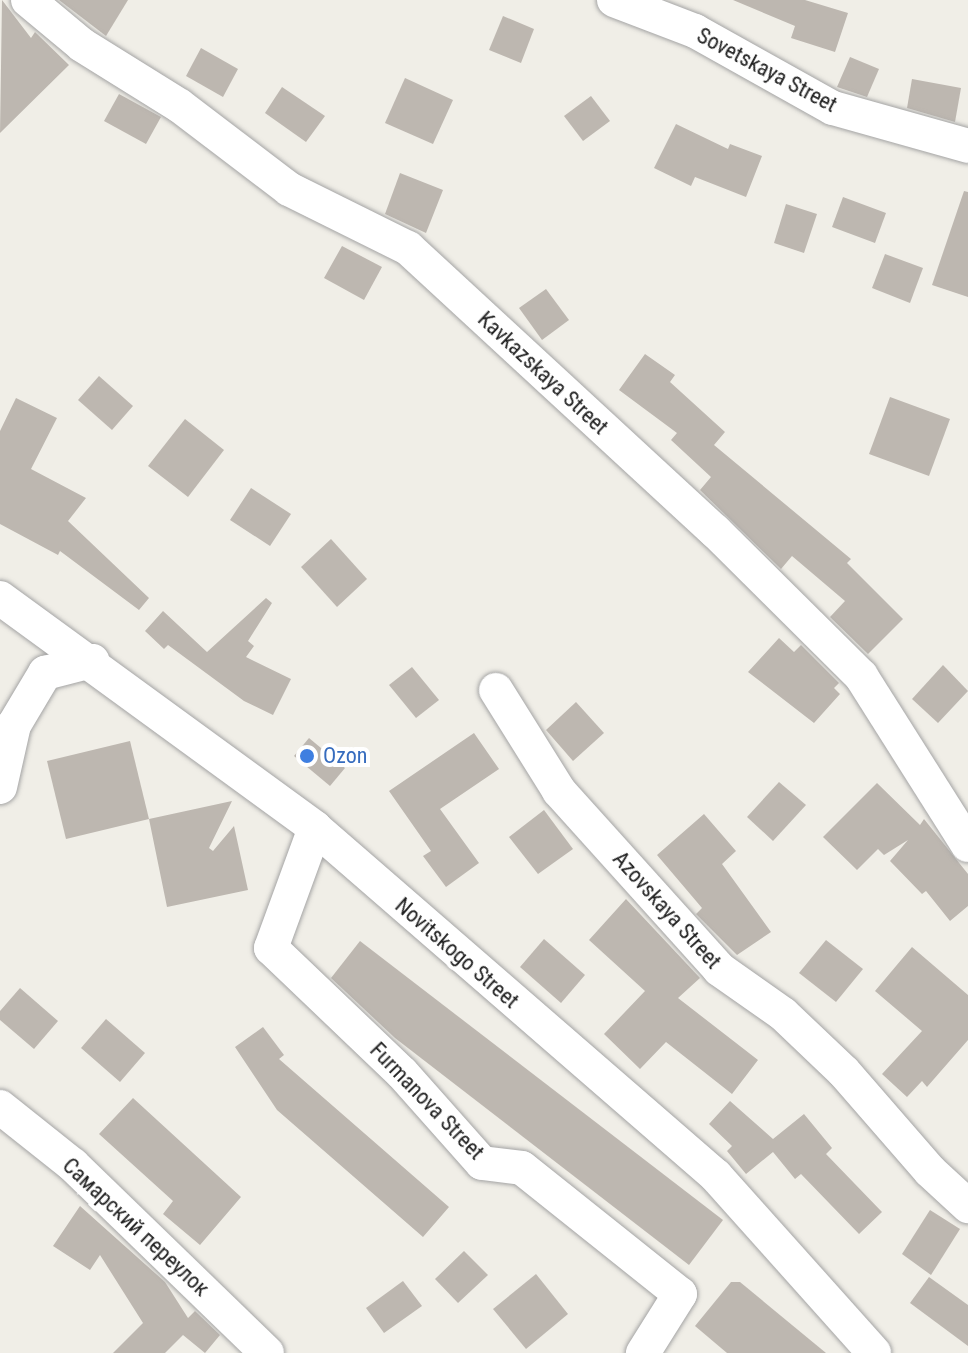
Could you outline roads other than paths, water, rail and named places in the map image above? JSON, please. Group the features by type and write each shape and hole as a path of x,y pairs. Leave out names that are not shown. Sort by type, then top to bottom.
{"street":[{"name":"Kavkazskaya Street","path":"28,0 82,45 180,106 289,189 408,248 715,531 861,676 968,845"},
{"name":"Sovetskaya Street","path":"614,0 695,31 833,108 968,146"},
{"name":"Novitskogo Street","path":"0,598 92,661 315,828 716,1176 874,1353"},
{"path":"0,787 14,725 45,673 92,661"},
{"name":"Azovskaya Street","path":"496,690 559,791 719,969 783,1014 834,1062 930,1171 968,1206"},
{"name":"Furmanova Street","path":"315,828 271,948 402,1073 482,1163 522,1168 680,1294 643,1353"},
{"name":"Самарский переулок","path":"0,1107 73,1165 267,1353"}],"place":[{"name":"Ozon","path":"307,756"}]}
